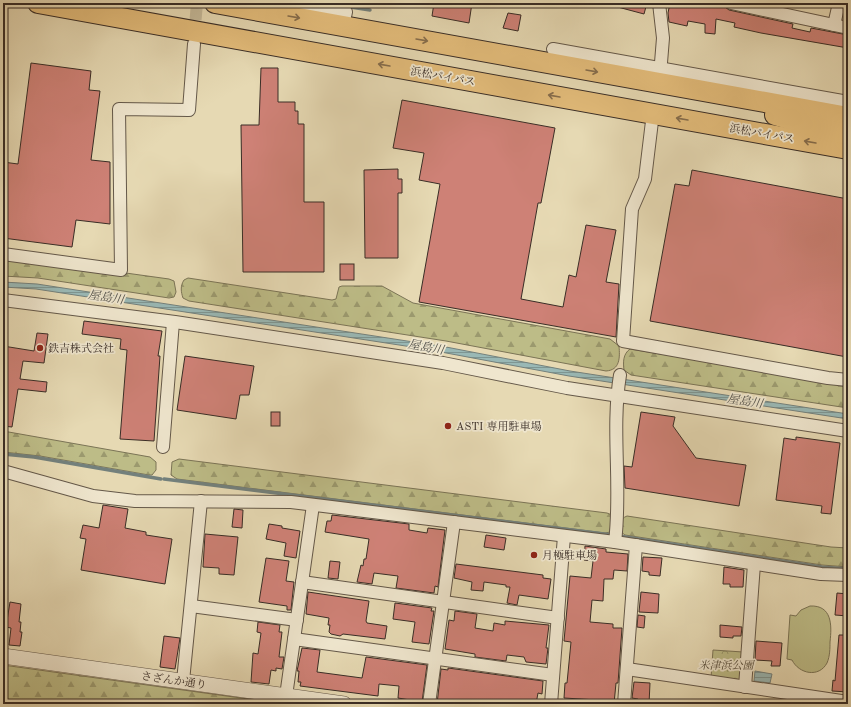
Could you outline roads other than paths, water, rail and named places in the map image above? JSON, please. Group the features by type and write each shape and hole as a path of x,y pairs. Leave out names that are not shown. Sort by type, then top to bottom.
{"highway":[{"name":"浜松バイパス","path":"38,3 192,37 848,148"},
{"path":"227,4 343,26 660,76 691,89 821,129 848,134"},
{"path":"691,89 848,117"}],"street":[{"path":"295,3 346,12 343,26"},
{"path":"659,3 663,30 660,76"},
{"path":"731,3 848,28"},
{"path":"834,25 838,3"},
{"path":"3,254 121,270 119,109 184,110 192,37"},
{"path":"553,49 660,76 848,102"},
{"path":"653,114 645,179 632,209 623,341 828,378 848,380"},
{"path":"3,300 173,322 443,363 561,387 617,392 848,431"},
{"path":"163,447 173,322"},
{"path":"615,542 617,521 617,392 620,375"},
{"path":"3,471 93,496 135,501 273,501 313,505 615,542 821,574 848,575"},
{"path":"183,681 201,501"},
{"path":"286,696 313,505"},
{"path":"429,704 454,522"},
{"path":"551,704 564,536"},
{"path":"624,704 636,545"},
{"path":"745,687 754,564"},
{"path":"302,582 558,618"},
{"path":"191,606 297,620"},
{"path":"294,639 553,675"},
{"name":"さざんか通り","path":"3,656 344,704"},
{"path":"626,669 848,702"}],"water":[{"name":"屋島川","path":"3,282 37,284 446,347 570,371 848,414 848,419 569,376 425,349 36,289 3,287"},
{"path":"755,671 772,674 770,683 754,681"}],"waterway":[{"path":"344,6 370,10"},
{"path":"3,454 34,457 161,479"},
{"path":"164,479 612,535"},
{"path":"619,536 822,567 848,569"}],"tunnel":[{"path":"194,38 197,3"}],"place":[{"name":"鉄吉株式会社","path":"40,348"},
{"name":"ASTI 専用駐車場","path":"448,426"},
{"name":"月極駐車場","path":"534,555"}],"park label":[{"name":"米津浜公園","path":"726,665"}]}
